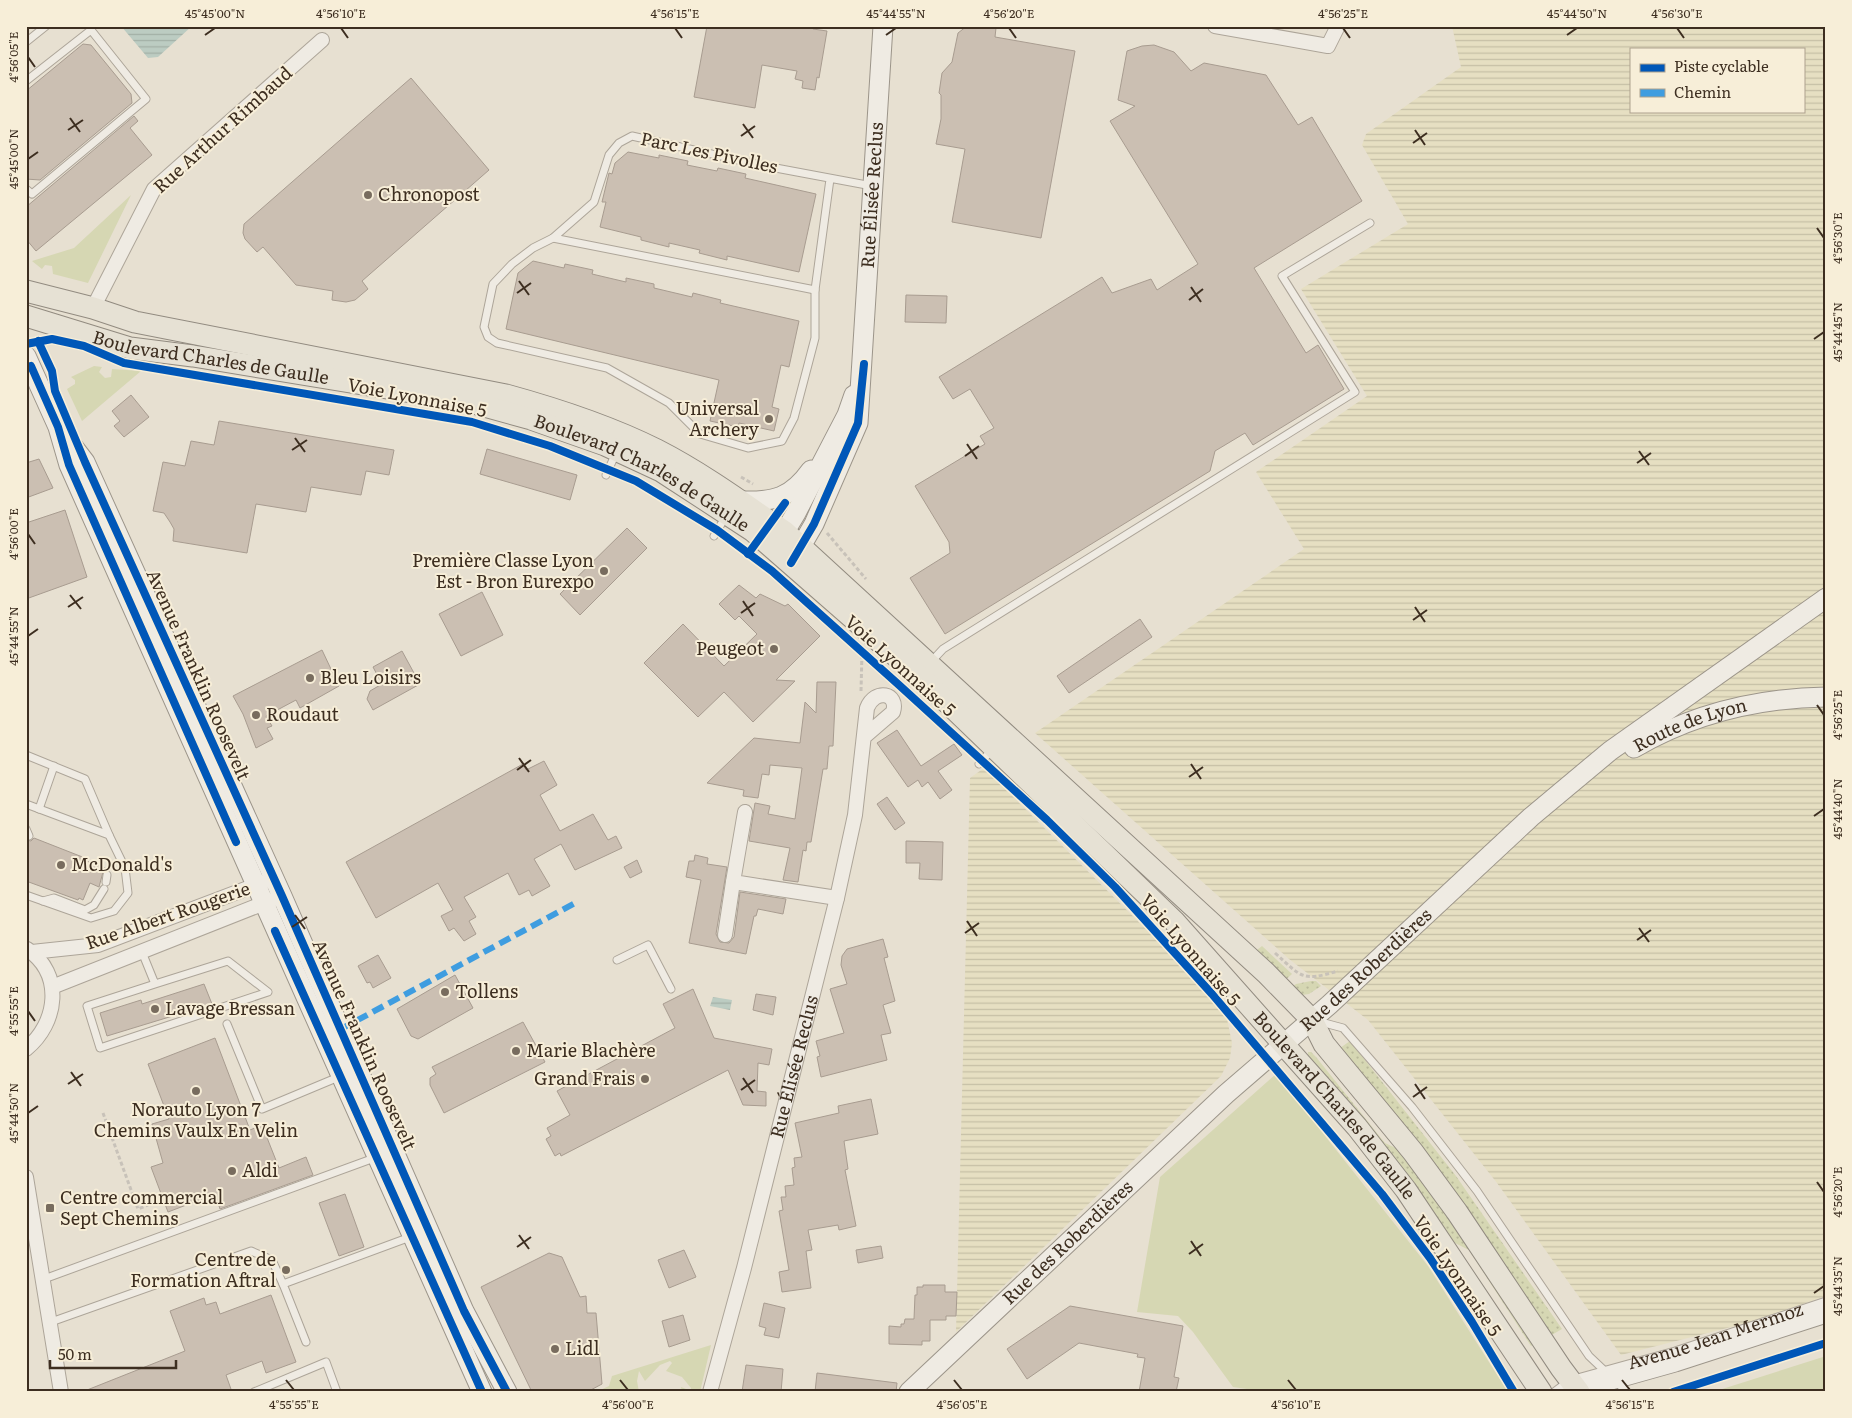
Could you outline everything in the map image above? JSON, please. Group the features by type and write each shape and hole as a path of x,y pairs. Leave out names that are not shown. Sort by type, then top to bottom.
{"main road":[{"name":"Boulevard Charles de Gaulle","path":"26,291 93,308 135,322 506,395 562,411 655,449 708,479 734,508"},
{"name":"Boulevard Charles de Gaulle","path":"26,316 130,348 193,356 466,402 531,419 617,450 734,508 780,540 929,663 1266,973 1312,1020 1324,1044 1413,1152 1457,1212 1570,1389"},
{"name":"Boulevard Charles de Gaulle","path":"797,554 926,682 1174,921 1285,1045 1357,1127 1406,1190 1541,1392"}],"street":[{"name":"Rue Élisée Reclus","path":"797,554 814,524 858,423 864,364 883,26"},
{"path":"1215,26 1328,46 1338,26"},
{"name":"Rue Arthur Rimbaud","path":"93,308 154,189 322,40"},
{"name":"Avenue Franklin Roosevelt","path":"26,356 58,427 69,465 482,1392"},
{"name":"Rue Élisée Reclus","path":"780,540 847,415 864,364"},
{"name":"Rue Élisée Reclus","path":"779,499 802,482 847,415"},
{"name":"Avenue Franklin Roosevelt","path":"58,427 85,462 282,896 464,1311 507,1392"},
{"path":"734,508 779,499"},
{"name":"Rue des Roberdières","path":"909,1392 1226,1094 1285,1045 1459,882 1566,788 1610,751 1826,598"},
{"path":"864,737 889,717 895,706 893,700 881,694 874,697 867,708"},
{"name":"Route de Lyon","path":"1566,788 1650,739 1689,720 1733,706 1826,697"},
{"name":"Rue Élisée Reclus","path":"710,1392 744,1268 837,898 855,815 867,708"},
{"path":"725,935 745,812"},
{"name":"Rue Albert Rougerie","path":"29,950 98,945 274,879"},
{"path":"733,882 837,898"},
{"name":"Rue Albert Rougerie","path":"52,987 282,896"},
{"path":"26,1049 37,1040 47,1025 53,1007 52,987 45,968 29,950"},
{"path":"26,1177 29,1205 44,1279 61,1392"},
{"path":"410,1230 418,1230 428,1248 436,1248"},
{"name":"Avenue Jean Mermoz","path":"1570,1389 1616,1381 1826,1313"}],"lane":[{"path":"26,42 46,26"},
{"path":"26,81 91,30 146,99 32,194 26,189"},
{"name":"Parc Les Pivolles","path":"830,179 816,290 815,338 790,428 782,441 748,448 700,434 669,403 607,368 497,342 488,337 484,327 493,284 519,258 533,248 553,238 594,202 609,156 619,143 632,136 874,187"},
{"path":"929,663 943,649 1355,392 1282,276 1370,223"},
{"path":"553,238 816,290"},
{"path":"606,475 617,450"},
{"path":"714,536 734,508"},
{"path":"979,764 994,747"},
{"path":"26,755 85,779 125,868 128,893 114,911 91,918 26,895"},
{"path":"39,809 54,766"},
{"path":"26,804 109,835"},
{"path":"42,901 54,898 85,910 94,905 106,882"},
{"path":"617,960 648,945 671,989"},
{"path":"142,952 155,984"},
{"path":"228,961 268,992 100,1048 87,1006 155,984 228,961"},
{"path":"1312,1020 1342,1028 1412,1107 1477,1191 1589,1356 1616,1381"},
{"path":"227,1024 262,1109 342,1076"},
{"path":"44,1279 378,1157"},
{"path":"282,1284 410,1230"},
{"path":"51,1322 251,1251 272,1260 306,1342"},
{"name":"Avenue Jean Mermoz","path":"1616,1381 1675,1351 1826,1301"},
{"path":"254,1392 326,1362 337,1392"}],"path":[{"path":"736,474 779,499"},
{"path":"814,524 833,537 867,580"},
{"path":"862,652 861,692 867,708"},
{"path":"1274,952 1297,974 1305,978 1341,971"},
{"path":"103,1112 138,1209 148,1205"}],"shaded area":[{"path":"121,26 192,26 158,57 148,58"},
{"path":"1452,26 1826,26 1826,1296 1747,1323 1621,1355 1497,1183 1368,1020 1289,959 1035,733 1304,549 1256,472 1367,396 1301,289 1408,224 1362,145 1366,134 1461,67"},
{"path":"984,768 1203,986 1227,1019 1232,1043 1230,1058 1221,1076 956,1332 970,778"},
{"path":"713,997 732,1000 730,1010 710,1006"}],"green space":[{"path":"131,195 88,283 53,274 52,266 45,265 42,269 32,261 74,248"},
{"path":"94,366 102,367 99,372 105,378 111,377 112,369 141,371 82,421 67,389 75,384 75,380 71,377"},
{"path":"1262,946 1292,974 1282,983 1257,950"},
{"path":"1316,981 1321,986 1309,994 1302,995 1290,988 1296,984"},
{"path":"1350,1041 1456,1176 1562,1329 1550,1336 1340,1048"},
{"path":"1308,1052 1311,1052 1316,1057 1385,1143 1402,1151 1535,1343 1531,1346 1469,1250 1455,1243 1381,1143 1308,1055"},
{"path":"1276,1074 1428,1266 1508,1392 1268,1392 1233,1387 1193,1332 1178,1316 1137,1312 1160,1177"},
{"path":"711,1345 700,1392 682,1392 681,1387 691,1391 691,1388 682,1377 666,1371 672,1363 670,1361 660,1365 645,1381 639,1371 637,1381 639,1392 596,1392 609,1386 612,1376"},
{"path":"1826,1356 1826,1392 1715,1392 1716,1391"}],"building":[{"path":"707,26 813,26 813,29 827,31 819,78 817,77 815,90 802,88 803,81 795,79 797,71 762,65 755,108 694,97"},
{"path":"967,26 996,28 995,37 1075,51 1041,238 952,222 965,149 936,144 941,119 941,95 939,93 942,73 952,62 958,33"},
{"path":"83,44 91,45 131,94 132,103 40,180 26,179 26,91"},
{"path":"1154,45 1174,52 1191,71 1204,63 1266,75 1298,125 1312,117 1362,201 1254,268 1306,353 1318,345 1344,389 1253,445 1245,433 1215,451 1210,471 945,634 910,578 950,553 949,542 915,486 985,444 980,436 994,428 970,389 953,399 939,377 1102,277 1112,293 1151,279 1157,290 1198,264 1110,121 1135,106 1118,100 1127,51 1142,46"},
{"name":"Chronopost","path":"411,78 489,170 362,281 368,289 355,300 346,302 332,300 333,291 296,285 263,247 257,252 245,239 243,233 244,224"},
{"path":"134,116 138,121 130,128 152,155 36,251 26,239 26,207"},
{"path":"628,152 659,158 659,155 688,161 687,165 717,171 718,168 746,174 745,178 816,194 799,272 727,256 727,260 699,253 700,250 669,243 669,247 641,240 641,237 600,227 606,202 602,202 609,173 612,174 615,163"},
{"path":"533,261 564,268 565,264 593,270 592,274 626,282 626,278 654,284 654,288 692,297 693,293 721,300 720,303 799,321 789,367 781,365 772,407 779,409 774,431 739,423 738,427 710,421 719,380 506,329 518,273"},
{"path":"906,295 947,296 946,323 905,322"},
{"path":"131,395 149,417 124,437 114,426 120,421 112,411"},
{"path":"219,421 394,450 389,475 366,471 361,495 311,487 306,512 256,504 247,553 173,541 174,529 164,513 153,511 163,462 185,466 191,441 214,445"},
{"path":"487,449 577,475 570,500 480,474"},
{"path":"39,459 53,488 26,498 26,463"},
{"path":"65,510 87,577 26,599 26,523"},
{"name":"Première Classe Lyon Est - Bron Eurexpo","path":"627,528 647,548 580,615 560,594"},
{"name":"Peugeot","path":"739,585 756,598 760,594 785,606 788,604 820,636 776,680 795,681 753,722 724,692 698,717 644,663 683,624 724,666 757,634 739,616 735,620 719,604"},
{"path":"482,592 503,635 461,656 439,614"},
{"path":"1140,619 1152,637 1069,693 1057,676"},
{"path":"322,650 339,686 300,708 296,700 266,716 272,726 267,728 273,739 256,748 243,714 233,696"},
{"path":"402,651 420,684 373,710 367,699 370,691 382,684 373,667"},
{"path":"817,682 836,682 833,746 829,746 827,769 823,769 811,842 807,842 806,851 803,850 798,882 783,880 790,848 749,841 755,803 770,806 768,814 795,819 802,768 770,765 769,775 762,774 758,798 743,796 744,790 707,783 754,738 800,743 805,702 816,713"},
{"path":"897,730 921,766 954,744 962,755 938,771 952,790 940,799 928,782 922,787 918,780 908,787 877,743"},
{"path":"544,761 557,785 540,795 560,831 593,814 608,840 616,836 622,848 575,870 561,844 534,859 550,886 532,896 529,890 519,895 508,873 464,897 476,917 469,921 476,934 464,941 454,928 449,931 441,916 453,910 438,883 376,918 346,862 523,764 526,770"},
{"path":"887,797 905,823 895,830 877,804"},
{"name":"McDonald's","path":"34,838 110,870 103,872 99,887 90,883 83,900 79,898 78,900 26,881 26,840 31,841"},
{"path":"906,841 943,842 942,880 919,879 920,863 906,863"},
{"path":"695,855 708,858 707,864 727,867 716,934 720,942 729,943 734,937 740,892 786,899 783,914 758,909 756,916 754,916 746,954 689,943 701,880 686,877 689,861 694,861"},
{"path":"637,860 642,872 630,878 624,867"},
{"path":"883,939 888,957 884,958 895,1001 883,1005 891,1033 881,1035 887,1060 821,1077 817,1057 820,1056 816,1041 844,1033 830,989 847,984 841,965 842,956 847,949"},
{"path":"378,955 391,978 373,988 370,982 367,983 358,966"},
{"name":"Tollens","path":"455,975 473,1008 418,1039 411,1036 397,1009"},
{"name":"Lavage Bressan","path":"204,984 212,1004 107,1036 100,1013 141,1000 142,1004"},
{"name":"Grand Frais","path":"693,989 714,1038 772,1049 769,1065 758,1063 757,1091 766,1092 766,1106 743,1105 728,1070 561,1156 560,1153 555,1156 546,1139 551,1136 547,1128 570,1115 557,1091 675,1028 663,1004"},
{"path":"756,994 776,997 773,1015 753,1010"},
{"path":"523,1022 545,1062 444,1113 430,1085 430,1078 436,1074 432,1067"},
{"path":"215,1038 250,1130 262,1125 279,1168 306,1157 313,1175 220,1209 215,1194 168,1212 151,1167 163,1163 152,1124 169,1119 148,1064"},
{"path":"871,1099 878,1134 844,1141 848,1169 845,1170 856,1226 839,1230 838,1225 808,1230 812,1250 806,1251 811,1288 782,1292 779,1272 789,1270 779,1211 783,1210 781,1197 786,1197 785,1186 794,1185 792,1168 795,1167 794,1158 802,1157 795,1123 839,1113 838,1106"},
{"path":"345,1194 364,1247 339,1256 319,1203"},
{"path":"881,1246 883,1258 858,1263 856,1250"},
{"path":"684,1250 696,1277 669,1288 658,1260"},
{"name":"Lidl","path":"549,1253 562,1257 580,1297 586,1296 587,1313 596,1313 602,1384 587,1392 532,1392 481,1287"},
{"path":"923,1285 945,1285 945,1292 957,1292 956,1316 946,1316 946,1320 930,1320 930,1341 922,1341 922,1345 889,1344 889,1326 901,1327 905,1319 914,1319 917,1287 923,1287"},
{"path":"271,1295 296,1362 266,1373 262,1361 226,1375 232,1392 82,1392 185,1351 170,1311 204,1298 206,1305 216,1302 220,1314"},
{"path":"764,1303 785,1308 779,1338 764,1335 766,1328 759,1326"},
{"path":"1070,1306 1183,1326 1174,1377 1179,1378 1176,1392 1139,1392 1145,1358 1137,1357 1138,1354 1079,1343 1027,1379 1007,1349"},
{"path":"683,1315 690,1340 669,1347 662,1321"},
{"path":"746,1365 783,1369 781,1392 742,1392"},
{"path":"817,1373 897,1383 896,1392 815,1392"}],"marked path":[{"path":"341,1029 577,902"}],"cycle path":[{"name":"Voie Lyonnaise 5","path":"26,344 52,339 84,346 124,363 472,422 550,446 636,481 717,530 772,571 1047,820 1115,887 1212,994 1382,1194 1430,1258 1472,1322 1514,1392"},
{"path":"38,341 52,371 55,391 85,462 282,896 464,1311 507,1392"},
{"path":"791,563 814,524 858,423 864,364"},
{"path":"31,366 58,427 69,465 236,842"},
{"path":"748,554 785,503"},
{"path":"275,931 482,1392"},
{"path":"1673,1392 1826,1343"}],"place":[{"name":"Chronopost","path":"368,195"},
{"name":"Universal Archery","path":"769,419"},
{"name":"Première Classe Lyon Est - Bron Eurexpo","path":"604,571"},
{"name":"Peugeot","path":"774,649"},
{"name":"Bleu Loisirs","path":"310,678"},
{"name":"Roudaut","path":"256,715"},
{"name":"McDonald's","path":"61,865"},
{"name":"Tollens","path":"445,992"},
{"name":"Lavage Bressan","path":"155,1009"},
{"name":"Marie Blachère","path":"516,1051"},
{"name":"Grand Frais","path":"645,1079"},
{"name":"Norauto Lyon 7 Chemins Vaulx En Velin","path":"196,1091"},
{"name":"Aldi","path":"232,1171"},
{"name":"Centre commercial Sept Chemins","path":"50,1208"},
{"name":"Centre de Formation Aftral","path":"286,1270"},
{"name":"Lidl","path":"555,1349"}]}
